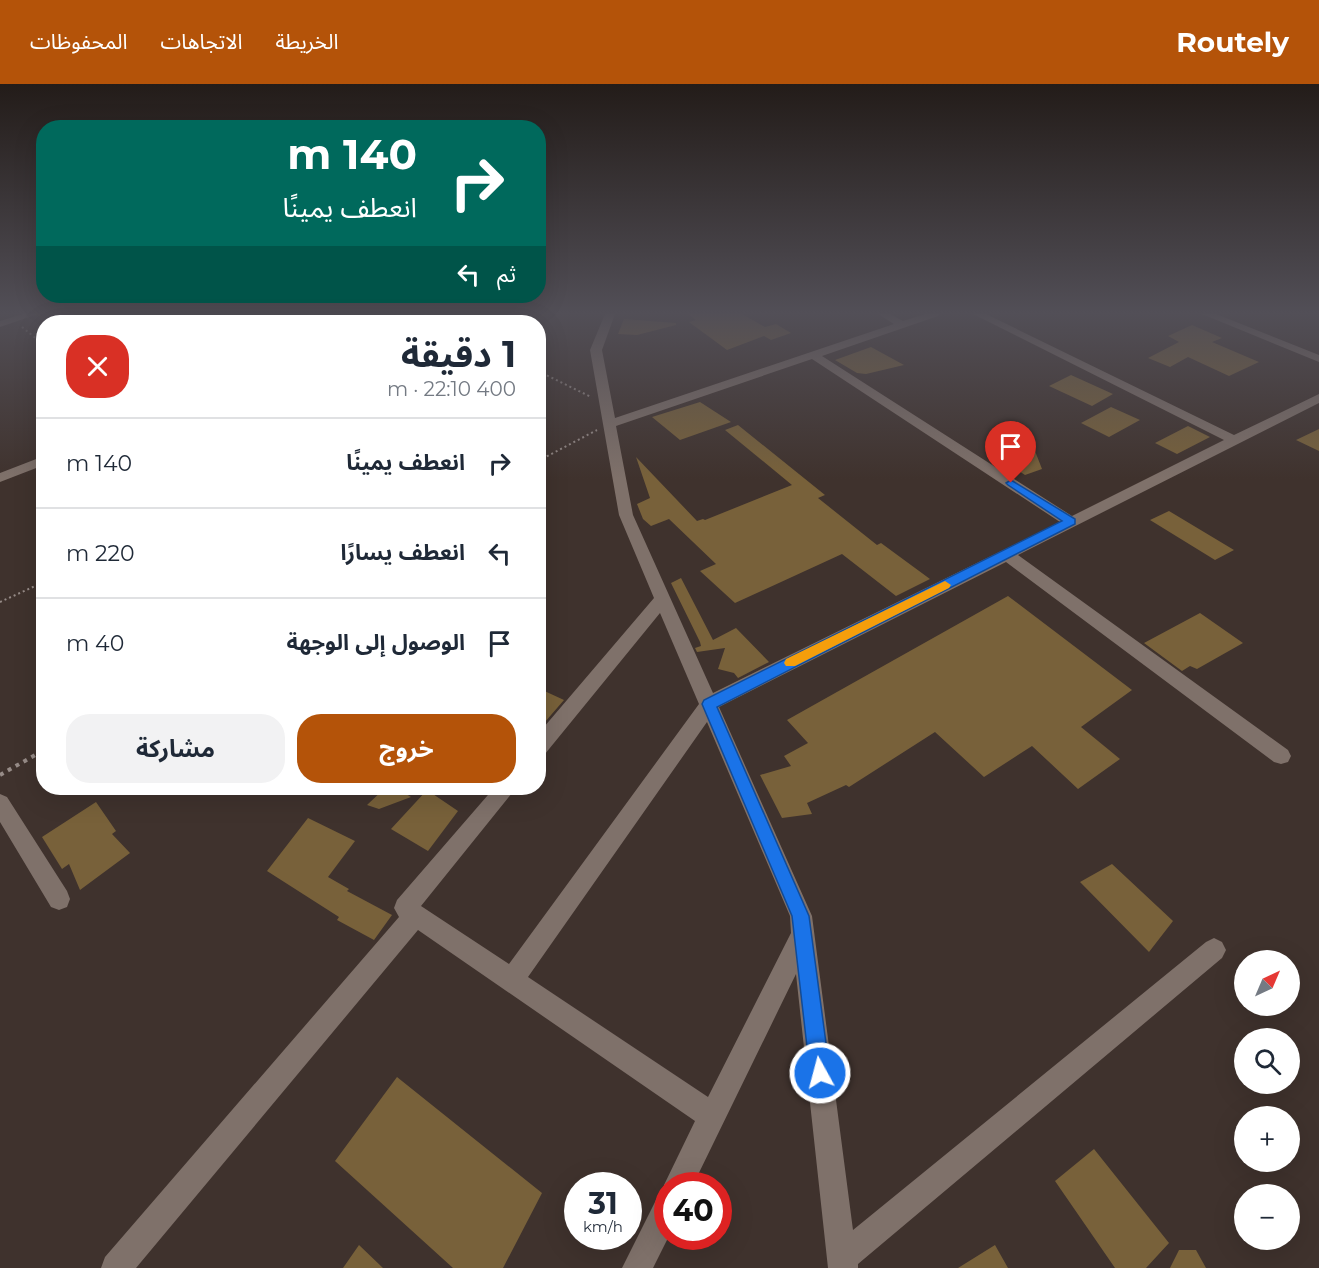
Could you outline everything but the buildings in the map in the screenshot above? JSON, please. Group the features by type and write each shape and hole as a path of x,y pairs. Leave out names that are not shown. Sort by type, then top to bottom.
{"street":[{"path":"599,369 626,515 801,916 842,1263"},
{"path":"609,424 771,369"},
{"path":"835,369 1071,522"},
{"path":"1090,369 1233,440"},
{"path":"511,981 709,704 1319,398"},
{"path":"1300,407 1319,414"},
{"path":"0,478 36,463"},
{"path":"1006,554 1281,756"},
{"path":"546,738 663,599"},
{"path":"500,795 405,908 712,1116"},
{"path":"0,803 59,899"},
{"path":"116,1268 416,915"},
{"path":"684,1172 803,934"},
{"path":"842,1263 1214,950"},
{"path":"636,1268 654,1233"}],"path":[{"path":"546,375 605,403"},
{"path":"546,457 609,424"},
{"path":"0,602 36,586"},
{"path":"0,775 36,755"}],"slow traffic":[{"path":"791,663 945,585"}],"route":[{"path":"820,1073 801,916 709,704 1071,522 1011,483"}]}
